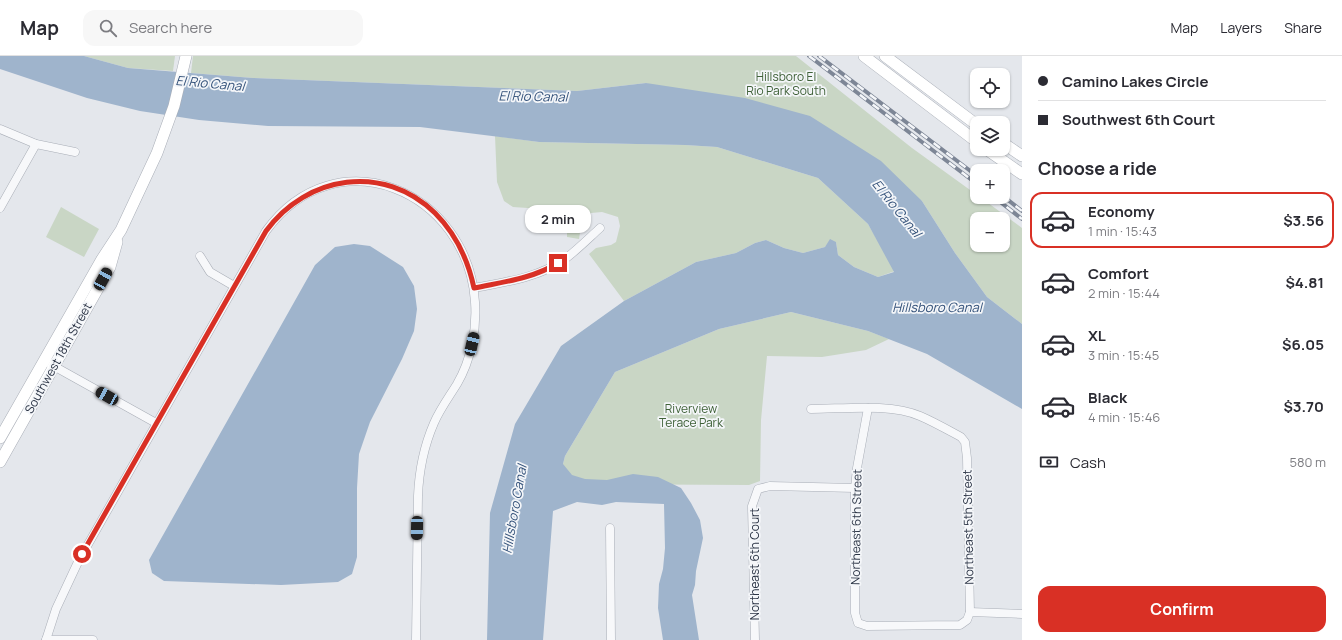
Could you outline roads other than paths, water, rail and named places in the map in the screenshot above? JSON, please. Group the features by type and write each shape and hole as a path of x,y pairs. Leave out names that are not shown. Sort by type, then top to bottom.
{"main road":[{"name":"Southwest 18th Street","path":"0,462 110,266 121,230 157,153 166,129 180,86 186,56"},
{"path":"864,56 970,137"},
{"path":"885,56 970,120"},
{"path":"1010,148 1022,156"},
{"path":"996,156 1022,174"},
{"name":"Southwest 18th Street","path":"0,438 102,258 121,230"}],"street":[{"path":"0,129 36,144 75,152"},
{"path":"0,208 36,144"},
{"path":"93,640 46,640 56,609 78,562 266,231 286,208 307,194 324,187 342,183 360,182 378,184 405,192 435,213 452,234 460,248 467,263 474,288 476,319 470,352 465,368 434,422 427,440 420,473 418,496 416,640"},
{"path":"474,288 520,279 550,267 577,249 600,228"},
{"path":"200,256 210,272 234,286"},
{"path":"44,360 156,423"},
{"path":"811,409 868,408"},
{"name":"Northeast 5th Street","path":"868,408 899,410 920,416 961,437 965,442 967,458 970,612"},
{"name":"Northeast 6th Street","path":"868,408 857,468 855,488 855,613 858,622 867,626 960,625 967,620 970,612"},
{"name":"Northeast 6th Court","path":"755,640 752,506 758,489 770,486 855,488"},
{"path":"610,528 610,640"},
{"path":"970,612 1022,614"}],"water":[{"path":"0,56 84,56 128,68 253,78 577,91 646,83 745,98 810,116 881,161 922,201 955,253 987,297 1022,324 1022,409 927,354 868,331 791,312 719,329 615,372 565,456 563,464 572,475 585,479 607,480 633,474 658,477 681,488 700,520 703,538 692,595 699,640 663,640 658,608 659,584 663,569 665,548 664,504 616,502 602,505 577,502 553,511 543,640 487,640 490,513 515,424 561,346 624,301 696,262 736,253 755,243 766,240 784,248 803,253 825,247 830,239 836,242 838,255 854,267 878,277 894,272 868,224 818,178 717,147 539,142 420,127 268,126 199,120 140,111 87,98 0,69"},
{"path":"354,244 370,246 403,267 414,286 417,309 414,331 402,359 370,422 359,454 357,488 357,557 352,574 338,582 281,585 164,581 152,573 149,560 315,265 335,247"}],"railway":[{"path":"809,56 970,179"},
{"path":"819,56 970,171"},
{"path":"1010,202 1022,211"},
{"path":"1003,204 1022,219"}],"park label":[{"name":"Hillsboro El Rio Park South","path":"786,83"},
{"name":"Riverview Terace Park","path":"691,415"}],"water label":[{"name":"El Rio Canal","path":"210,83"},
{"name":"El Rio Canal","path":"533,96"},
{"name":"El Rio Canal","path":"897,208"},
{"name":"Hillsboro Canal","path":"937,307"},
{"name":"Hillsboro Canal","path":"514,509"}]}
